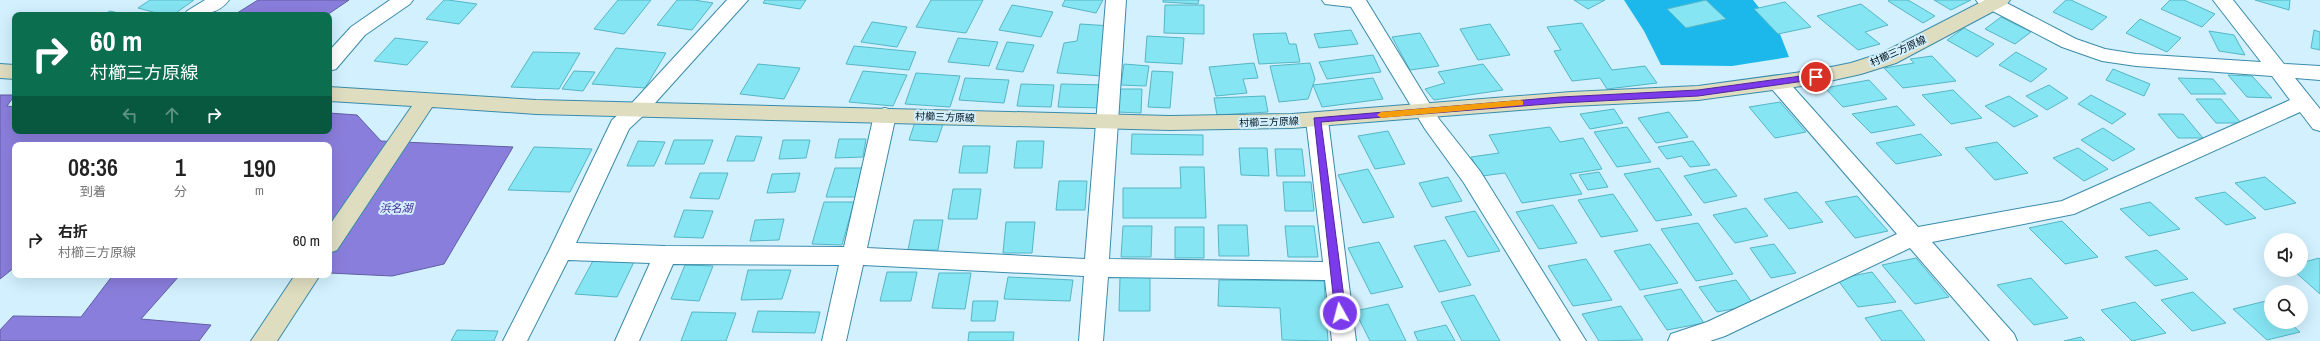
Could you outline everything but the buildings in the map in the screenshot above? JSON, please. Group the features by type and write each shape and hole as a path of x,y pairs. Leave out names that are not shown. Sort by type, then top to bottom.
{"main road":[{"name":"村櫛三方原線","path":"332,94 536,107 639,108 1219,123 1317,120 1572,99 1698,93 1836,74 1872,64 1904,51 1993,1"},
{"path":"0,71 12,72"},
{"path":"332,240 426,101"},
{"path":"263,341 306,278"}],"street":[{"path":"199,12 219,0"},
{"path":"332,61 358,31 403,0"},
{"path":"515,341 561,251 620,125 639,108 738,0"},
{"path":"1091,341 1095,268 1108,121 1116,0"},
{"path":"1332,0 1356,1 1426,111 1432,124 1472,177 1574,341"},
{"path":"2223,0 2279,69 2320,124"},
{"path":"1993,1 2069,43 2102,55 2136,60 2320,73"},
{"path":"1778,83 2005,341"},
{"path":"1680,341 1716,329 1815,281 1912,237 2066,208 2304,102"},
{"path":"834,341 885,115"},
{"path":"1317,120 1344,341"},
{"path":"561,251 665,255 852,256 1095,268 1336,271"},
{"path":"627,341 665,255"}],"shaded area":[{"path":"1624,0 1753,0 1780,34 1789,57 1732,66 1661,65 1644,31"}],"water":[{"path":"258,0 349,0 331,12 239,12"},
{"name":"浜名湖","path":"0,95 12,95 12,99 7,106 12,107 12,134 332,134 332,113 357,115 381,141 513,147 444,264 392,276 332,273 332,142 12,142 12,269 0,279"},
{"path":"111,278 177,278 141,319 211,325 199,341 0,341 0,330 13,316 81,317"}],"slow traffic":[{"path":"1381,115 1520,103"}],"route":[{"path":"1340,313 1317,120 1560,100 1723,91 1816,77"}]}
